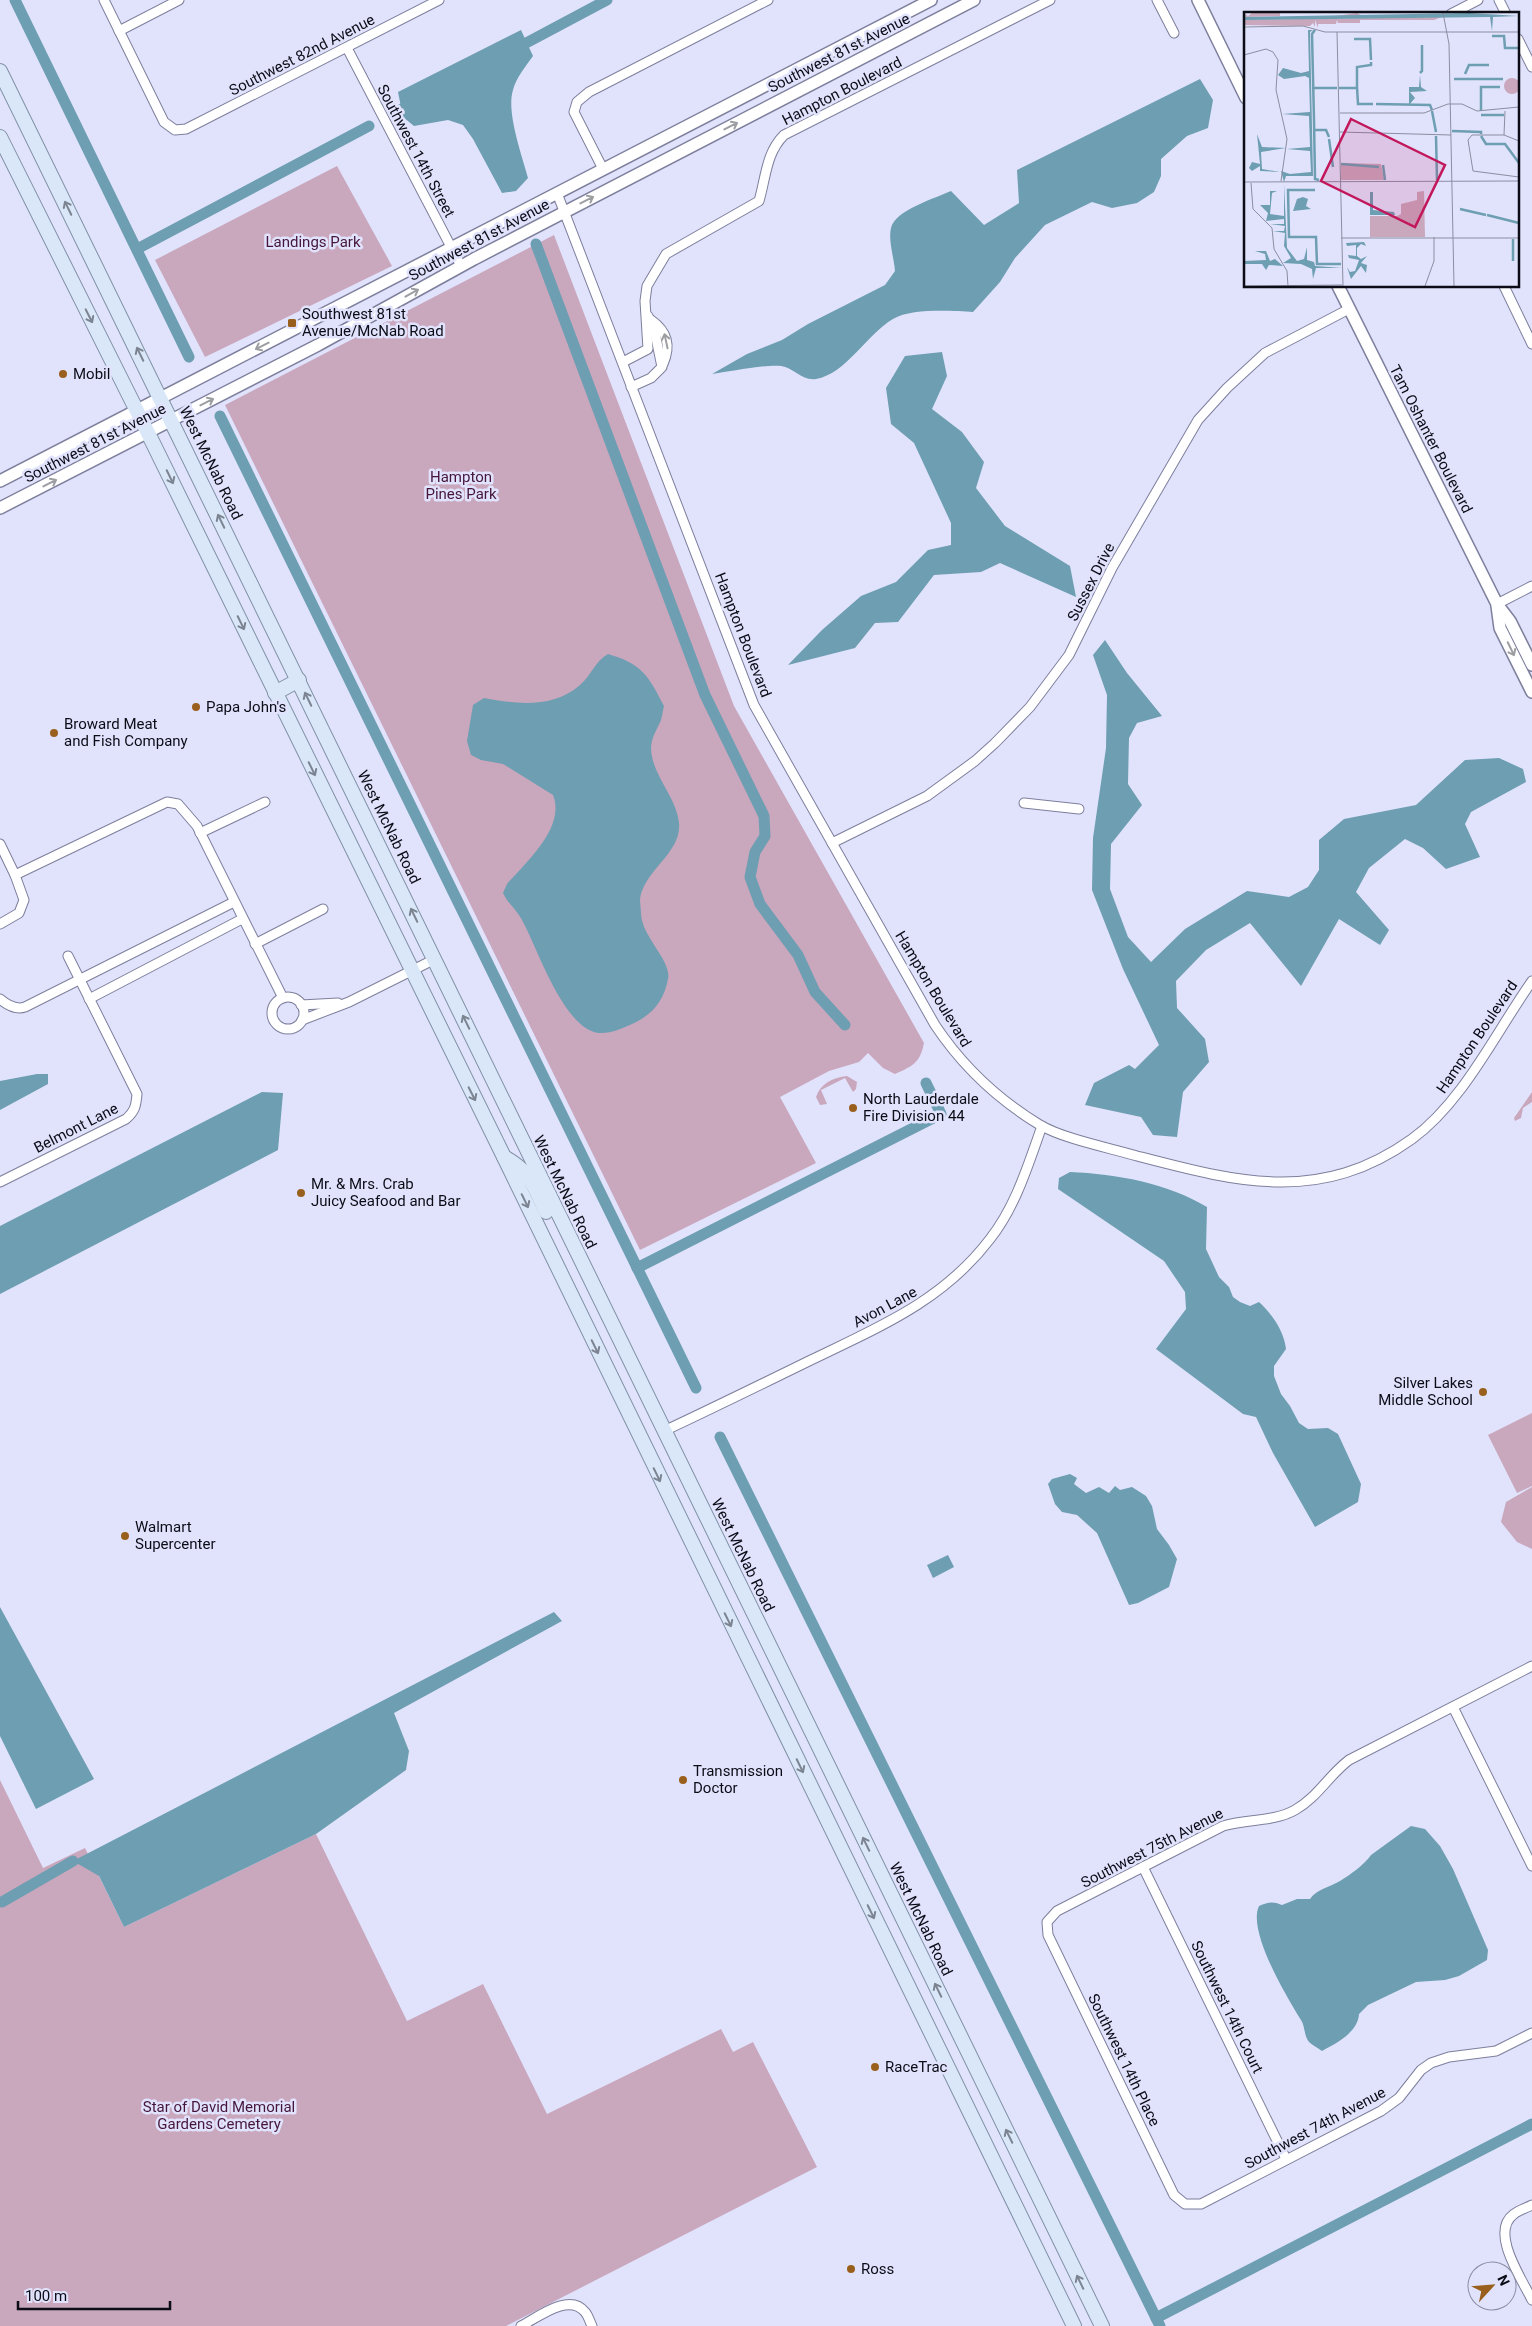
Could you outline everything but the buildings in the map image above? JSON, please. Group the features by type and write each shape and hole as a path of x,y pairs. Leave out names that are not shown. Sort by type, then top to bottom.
{"main road":[{"name":"West McNab Road","path":"0,71 1102,2326"},
{"path":"0,136 137,410 504,1157 1074,2326"},
{"path":"275,693 299,680"},
{"path":"504,1157 519,1165 528,1174 560,1239 567,1247 576,1251"}],"street":[{"path":"104,0 120,31 179,0"},
{"name":"Southwest 82nd Avenue","path":"120,31 164,122 175,130 186,129 439,0"},
{"path":"603,169 574,112 577,102 589,92 768,0"},
{"name":"Southwest 81st Avenue","path":"0,480 931,0"},
{"name":"Southwest 81st Avenue","path":"0,508 318,345 565,211 974,0"},
{"name":"Hampton Boulevard","path":"622,362 641,355 648,349 649,317 647,286 666,254 759,201 768,158 776,143 784,135 1050,0"},
{"path":"1157,0 1174,33"},
{"path":"1198,0 1244,94"},
{"path":"1455,12 1478,0"},
{"path":"1499,0 1505,12"},
{"path":"1520,43 1532,67"},
{"name":"Southwest 14th Street","path":"347,48 461,266"},
{"name":"Hampton Boulevard","path":"557,193 754,705 935,1025 957,1056 999,1097 1042,1126 1094,1144 1232,1179 1285,1183 1340,1174 1364,1165 1402,1145 1422,1131 1438,1116 1458,1094 1532,981"},
{"name":"Tam Oshanter Boulevard","path":"1339,288 1497,604 1510,620 1532,665"},
{"path":"1505,288 1532,344"},
{"name":"Sussex Drive","path":"832,843 940,787 975,761 1030,707 1069,655 1112,568 1198,420 1227,388 1265,353 1349,309"},
{"path":"632,387 651,378 662,367 668,352 667,337 663,330 649,317"},
{"path":"1497,604 1532,586"},
{"name":"Tam Oshanter Boulevard","path":"1497,604 1500,628 1532,692"},
{"path":"15,875 167,802 178,804 200,833 283,998"},
{"path":"200,833 264,802"},
{"path":"1024,803 1079,809"},
{"path":"0,844 15,875 24,900 19,914 0,924"},
{"path":"0,999 7,1005 20,1009 234,902"},
{"path":"255,944 323,910"},
{"path":"89,999 242,919"},
{"name":"Belmont Lane","path":"0,1182 126,1119 134,1112 137,1094 68,956"},
{"path":"302,1020 303,1009 293,998 283,998 274,1004 272,1015 276,1024 285,1029 290,1029 302,1020 348,1002 435,958"},
{"path":"301,1005 348,1002"},
{"name":"Avon Lane","path":"664,1431 892,1321 938,1292 960,1272 992,1237 1022,1183 1042,1126"},
{"name":"Southwest 75th Avenue","path":"1047,1922 1057,1911 1223,1826 1240,1821 1282,1816 1296,1810 1310,1800 1336,1770 1349,1760 1532,1666"},
{"path":"1453,1707 1532,1866"},
{"name":"Southwest 14th Court","path":"1143,1867 1286,2159"},
{"name":"Southwest 14th Place","path":"1047,1922 1048,1935 1174,2195 1185,2204"},
{"name":"Southwest 74th Avenue","path":"1185,2204 1201,2204 1381,2111 1399,2098 1421,2070 1431,2063 1449,2057 1496,2052 1532,2033"},
{"path":"1532,2205 1513,2215 1504,2229 1506,2246 1532,2300"},
{"path":"521,2326 561,2305 575,2305 585,2311 592,2326"}],"green space":[{"name":"Landings Park","path":"337,166 392,266 205,357 155,260"},
{"name":"Hampton Pines Park","path":"554,235 734,706 924,1043 915,1063 895,1074 883,1068 868,1053 859,1062 829,1071 780,1097 816,1163 640,1250 225,405"},
{"path":"847,1076 857,1082 856,1089 853,1092 845,1078 821,1090 827,1104 820,1105 816,1097 821,1088 832,1080"},
{"path":"1532,1092 1532,1102 1523,1108 1521,1118 1515,1121 1514,1118"},
{"path":"1532,1413 1532,1486 1517,1493 1488,1435"},
{"path":"1532,1487 1532,1549 1517,1542 1501,1522 1506,1502"},
{"name":"Star of David Memorial Gardens Cemetery","path":"0,1780 43,1868 85,1848 124,1927 316,1834 407,2021 483,1984 547,2114 721,2029 733,2052 753,2042 817,2167 506,2326 0,2326"}],"water":[{"path":"521,30 533,56 514,86 511,99 513,121 528,178 516,191 502,193 473,139 463,125 448,120 414,126 403,117 398,92"},
{"path":"1200,79 1213,100 1208,128 1187,136 1161,159 1161,176 1154,192 1137,203 1112,208 1092,202 1045,225 1015,258 1000,282 973,312 932,311 911,313 893,319 874,334 837,370 827,376 816,379 806,378 781,366 757,367 712,374 747,354 782,340 808,324 885,285 895,271 891,228 894,222 908,210 951,191 984,225 1019,203 1017,170"},
{"path":"942,352 947,376 932,409 962,432 984,462 976,488 1005,526 1070,566 1076,597 1000,563 981,572 934,575 898,622 875,623 855,648 788,665 822,630 861,596 896,582 928,550 951,545 951,523 914,443 891,424 886,388 905,356"},
{"path":"1105,640 1127,673 1162,716 1137,723 1129,738 1128,784 1142,805 1111,844 1110,889 1128,937 1151,962 1185,929 1247,891 1289,897 1308,887 1319,870 1319,840 1344,819 1416,805 1465,760 1499,758 1523,769 1526,782 1471,812 1465,824 1480,857 1446,869 1423,848 1405,839 1369,868 1356,892 1389,930 1380,945 1339,919 1301,986 1250,923 1206,950 1176,981 1177,1008 1205,1039 1209,1062 1183,1092 1177,1137 1153,1135 1141,1117 1085,1105 1094,1083 1129,1065 1135,1069 1159,1045 1123,969 1092,890 1093,838 1106,748 1107,695 1093,655"},
{"path":"608,654 629,662 643,672 664,706 661,720 652,741 652,759 674,805 679,823 675,843 648,879 640,899 641,914 646,931 666,964 668,979 664,994 646,1016 628,1026 608,1033 599,1033 586,1028 574,1018 563,1003 522,920 503,893 507,884 533,855 549,831 556,807 553,795 503,764 481,760 471,755 467,741 473,705 484,698 508,702 534,703 558,698 580,685"},
{"path":"37,1074 48,1074 48,1084 0,1110 0,1081"},
{"path":"262,1092 283,1093 278,1150 0,1294 0,1226"},
{"path":"1070,1172 1106,1175 1141,1181 1175,1192 1207,1207 1206,1249 1219,1277 1229,1287 1233,1297 1250,1306 1259,1302 1277,1323 1286,1349 1274,1366 1274,1376 1281,1394 1299,1423 1308,1429 1328,1428 1338,1434 1361,1484 1358,1502 1315,1527 1273,1453 1256,1417 1243,1414 1156,1349 1186,1309 1185,1292 1164,1261 1058,1189 1059,1178"},
{"path":"1070,1474 1077,1478 1074,1484 1086,1493 1099,1487 1109,1493 1115,1486 1120,1490 1132,1487 1146,1496 1152,1506 1157,1529 1177,1559 1169,1587 1138,1603 1129,1605 1097,1533 1077,1515 1062,1512 1055,1504 1048,1484 1052,1479"},
{"path":"948,1555 954,1567 933,1578 927,1565"},
{"path":"0,1607 94,1779 36,1809 0,1736"},
{"path":"554,1612 562,1621 394,1713 409,1751 406,1770 316,1834 124,1927 99,1876 73,1861"},
{"path":"1411,1826 1425,1829 1440,1846 1453,1869 1488,1950 1487,1960 1459,1976 1445,1980 1416,1982 1368,2005 1359,2014 1358,2020 1351,2032 1322,2051 1307,2040 1302,2022 1270,1964 1259,1931 1257,1917 1259,1906 1270,1902 1282,1905 1297,1899 1310,1899 1320,1890 1340,1881 1353,1872 1371,1855"}],"waterway":[{"path":"15,0 189,357"},
{"path":"513,50 607,0"},
{"path":"398,111 415,102"},
{"path":"137,249 369,126"},
{"path":"536,244 705,695 764,816 765,836 755,852 750,877 760,904 798,955 815,992 845,1025"},
{"path":"220,416 696,1388"},
{"path":"637,1268 941,1114 926,1083"},
{"path":"720,1437 1160,2326"},
{"path":"2,1902 73,1861"},
{"path":"1156,2318 1532,2124"}],"place":[{"name":"Southwest 81st Avenue/McNab Road","path":"292,323"},
{"name":"Mobil","path":"63,374"},
{"name":"Papa John's","path":"196,707"},
{"name":"Broward Meat and Fish Company","path":"54,733"},
{"name":"North Lauderdale Fire Division 44","path":"853,1108"},
{"name":"Mr. & Mrs. Crab Juicy Seafood and Bar","path":"301,1193"},
{"name":"Silver Lakes Middle School","path":"1483,1392"},
{"name":"Walmart Supercenter","path":"125,1536"},
{"name":"Transmission Doctor","path":"683,1780"},
{"name":"RaceTrac","path":"875,2067"},
{"name":"Ross","path":"851,2269"}]}
